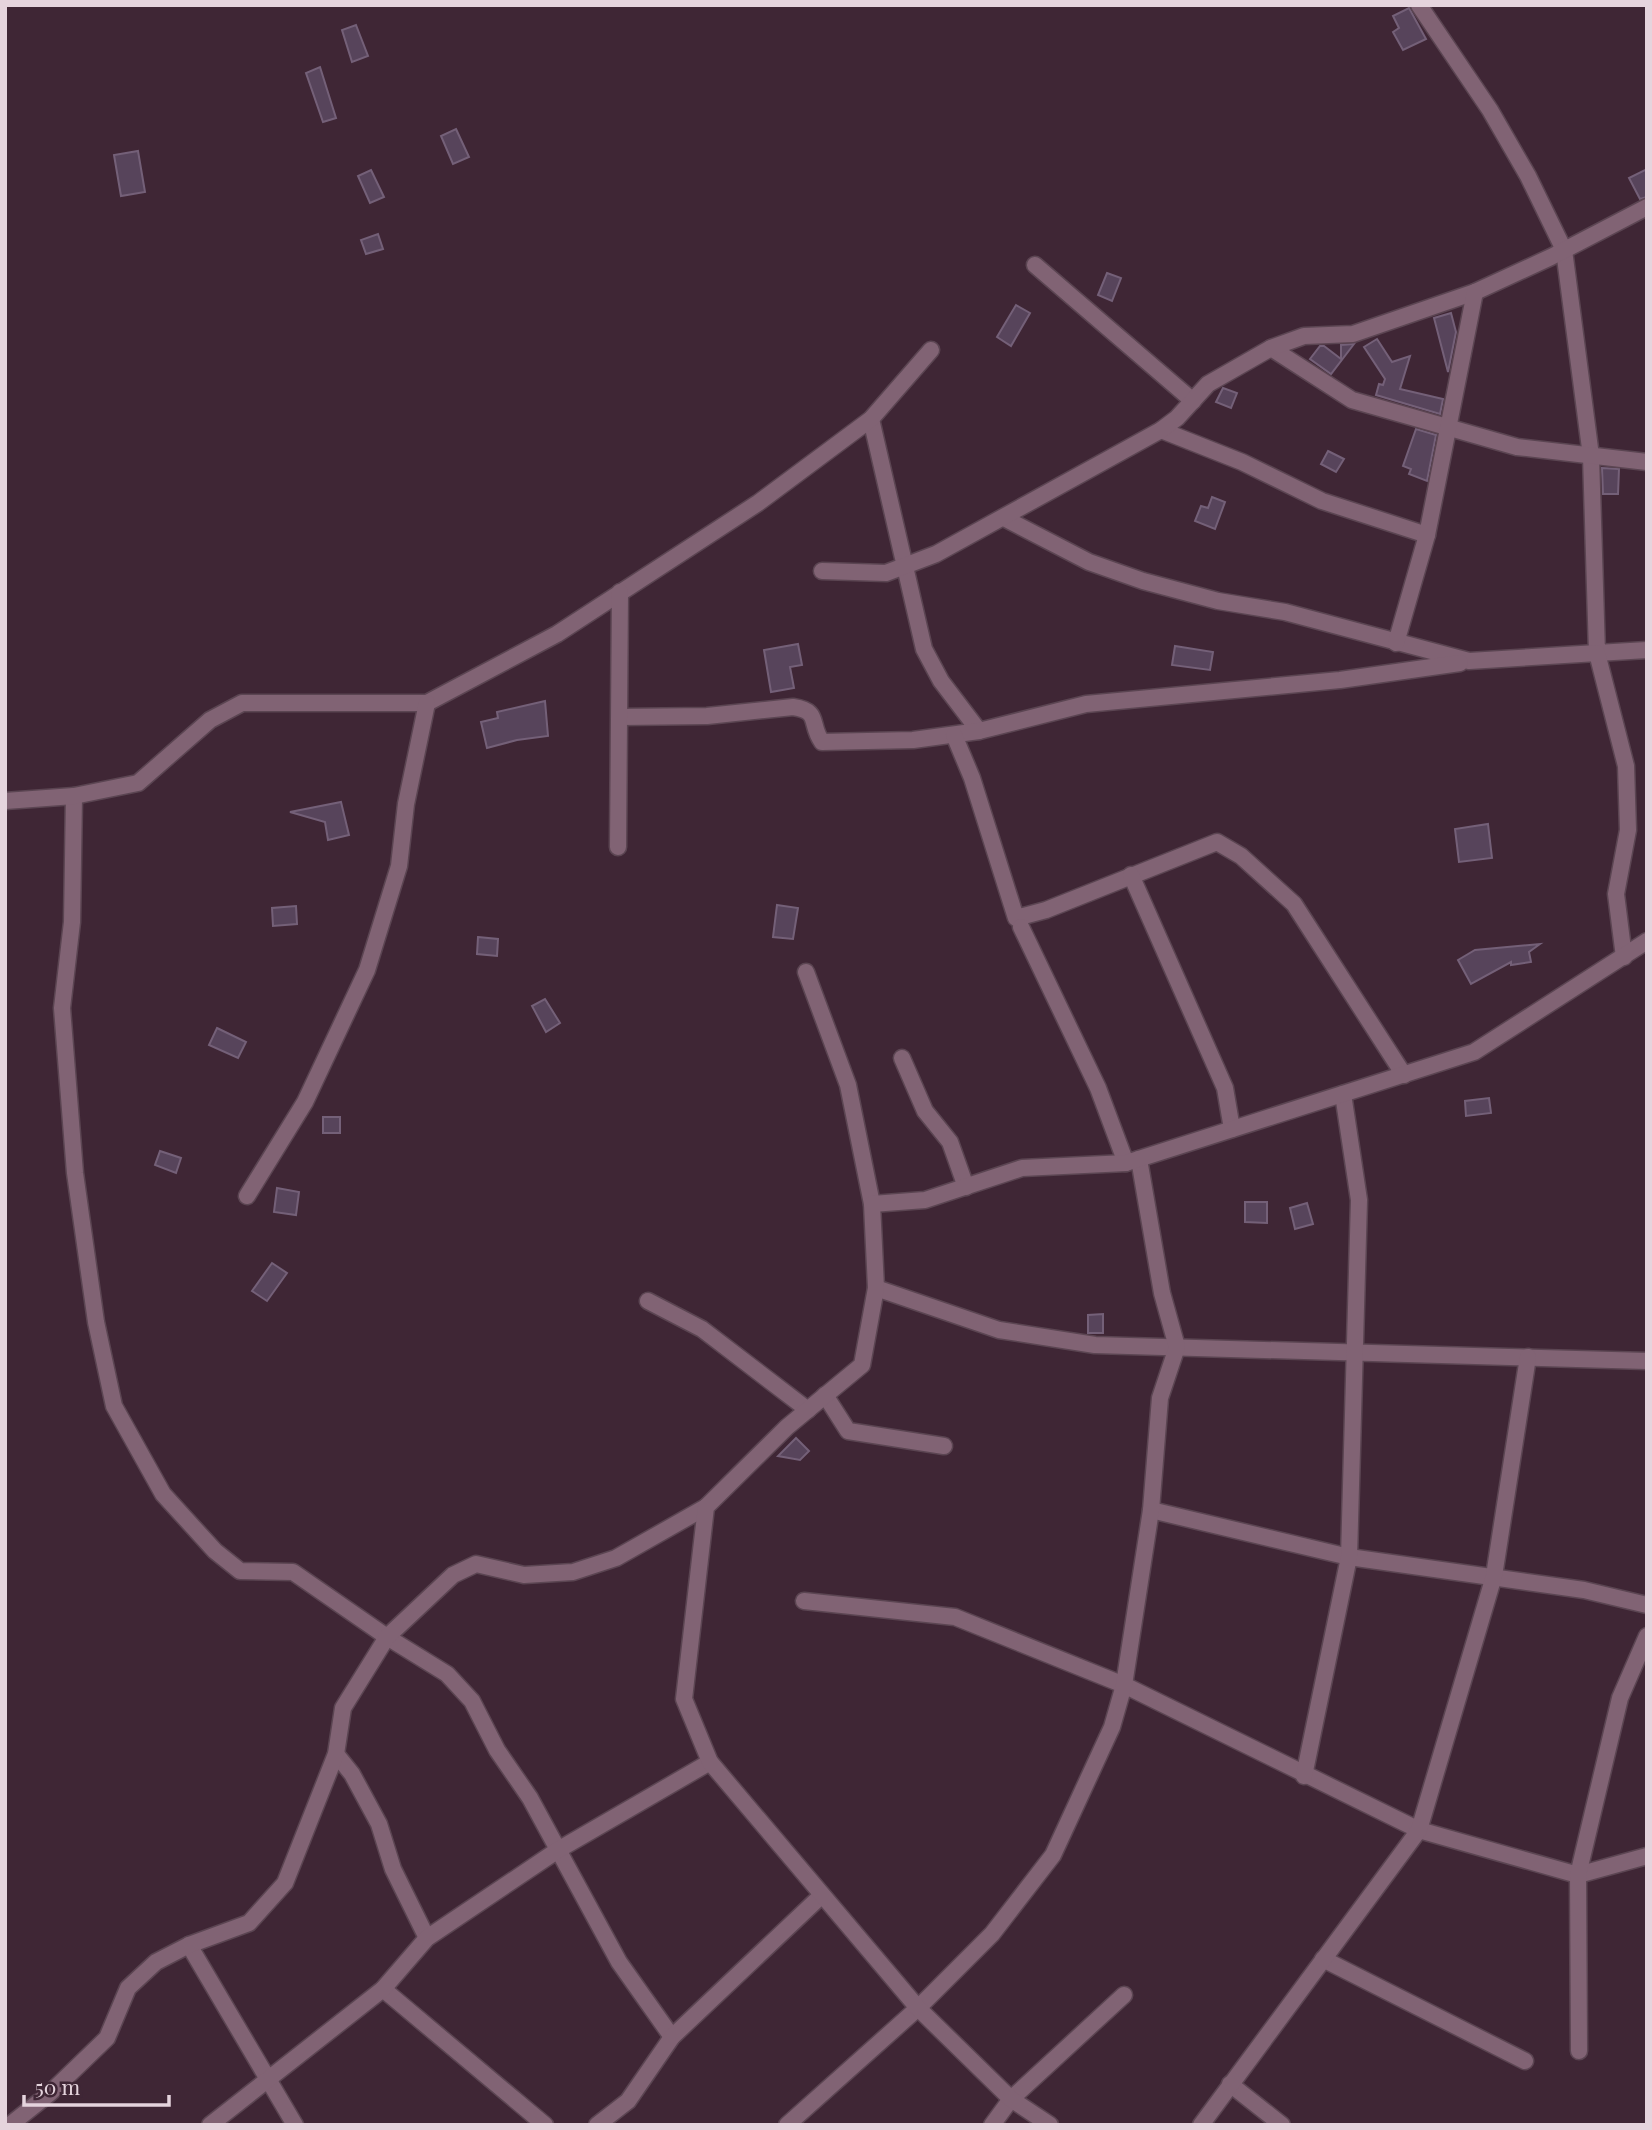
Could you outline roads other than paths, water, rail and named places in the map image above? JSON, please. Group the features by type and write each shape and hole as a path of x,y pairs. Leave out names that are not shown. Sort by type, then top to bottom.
{"street":[{"path":"1419,5 1490,110 1528,176 1564,250 1591,456 1597,653 1626,766 1628,830 1616,894 1624,957"},
{"path":"822,571 886,573 936,554 1161,430 1208,384 1271,348 1304,336 1353,334 1475,292 1647,207"},
{"path":"1035,265 1193,401"},
{"path":"1396,643 1427,535 1475,292"},
{"path":"1271,348 1352,400 1517,447 1647,462"},
{"path":"5,801 74,796 138,783 210,720 242,704 427,703 557,634 758,503 871,419 931,350"},
{"path":"871,419 905,566 908,592 924,649 940,681 979,731"},
{"path":"1161,430 1242,462 1322,501 1427,535"},
{"path":"1004,518 1089,562 1143,581 1218,601 1284,612 1469,661"},
{"path":"618,847 620,592"},
{"path":"620,717 707,716 807,709 812,714 815,733 822,742 913,740 979,731 1086,705 1340,680 1469,661 1647,650"},
{"path":"247,1196 305,1102 367,970 399,866 407,804 427,703"},
{"path":"954,735 972,778 1016,918 1046,910 1217,842 1241,856 1294,904 1404,1074"},
{"path":"74,796 72,922 62,1008 77,1187 96,1322 114,1406 163,1494 215,1551 240,1571 293,1572 387,1637 447,1674 472,1701 497,1750 530,1798 619,1962 672,2037"},
{"path":"1131,875 1225,1088 1232,1129"},
{"path":"788,2125 918,2008 992,1934 1053,1855 1112,1727 1124,1685 1151,1510 1160,1398 1177,1347 1162,1293 1133,1161 1021,927"},
{"path":"873,1203 925,1200 1022,1168 1133,1161 1474,1052 1647,941"},
{"path":"10,2125 50,2093 107,2038 128,1988 156,1962 189,1945 249,1923 285,1883 336,1754 343,1708 387,1637 453,1575 476,1564 524,1575 573,1572 616,1558 706,1507 808,1410 862,1365 876,1288 873,1203 848,1085 806,972"},
{"path":"902,1058 925,1111 950,1142 965,1186"},
{"path":"1304,1776 1349,1557 1359,1200 1343,1094"},
{"path":"876,1288 999,1330 1095,1345 1647,1361"},
{"path":"648,1301 702,1329 808,1410"},
{"path":"1201,2125 1419,1830 1494,1576 1528,1357"},
{"path":"825,1395 848,1431 944,1446"},
{"path":"706,1507 684,1699 710,1762 918,2008 1011,2099 1049,2125"},
{"path":"1151,1510 1349,1557 1584,1590 1647,1605"},
{"path":"804,1601 955,1616 1124,1685 1304,1776 1419,1830 1578,1875 1647,1856"},
{"path":"1579,2051 1578,1875 1620,1698 1647,1636"},
{"path":"336,1754 352,1774 379,1824 393,1869 427,1938"},
{"path":"210,2125 383,1989 427,1938 558,1850 710,1762"},
{"path":"597,2125 628,2101 672,2037 822,1895"},
{"path":"189,1945 295,2125"},
{"path":"1323,1959 1525,2061"},
{"path":"383,1989 545,2125"},
{"path":"992,2125 1011,2099 1124,1995"},
{"path":"1230,2084 1282,2125"}]}
